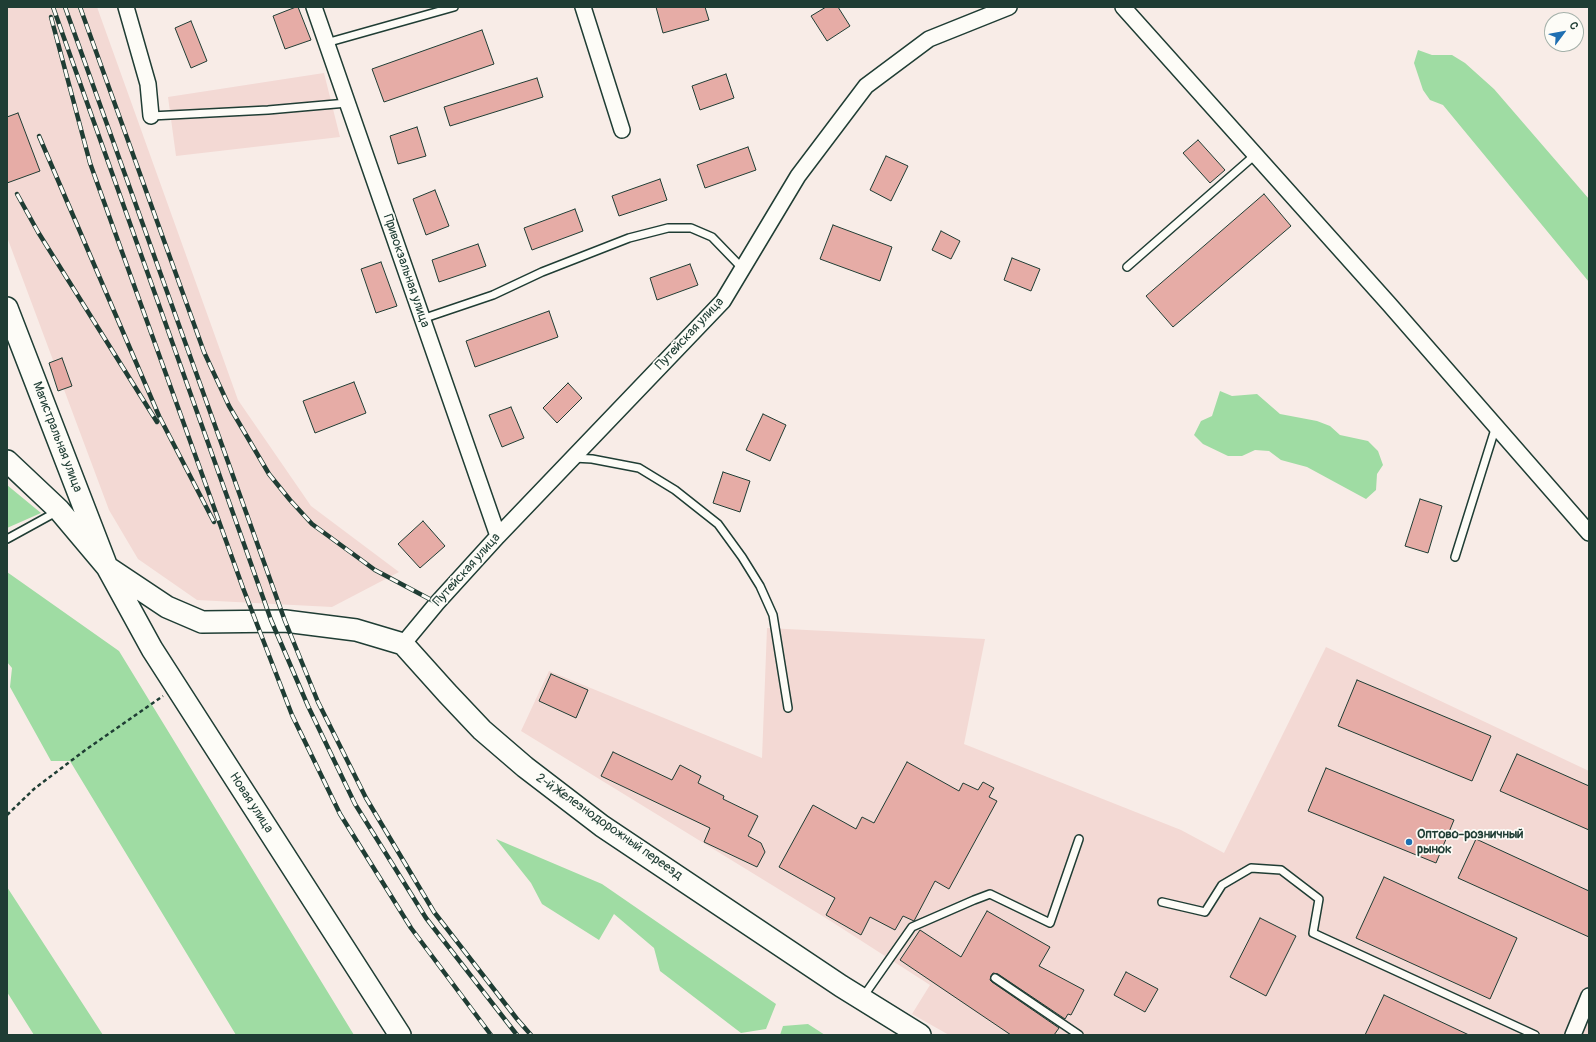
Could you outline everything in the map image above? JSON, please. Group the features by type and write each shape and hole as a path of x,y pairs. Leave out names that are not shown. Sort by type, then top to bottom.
{"street":[{"path":"126,7 148,84 151,116"},
{"name":"Привокзальная улица","path":"314,7 498,536"},
{"path":"583,7 622,130"},
{"name":"Путейская улица","path":"403,644 437,603 498,536 723,301 798,176 866,86 929,39 1009,7"},
{"path":"1123,7 1390,304 1589,534"},
{"name":"Магистральная улица","path":"7,308 107,567"},
{"path":"7,461 59,510 107,567 167,607 202,622 285,621 356,630 403,644"},
{"name":"Новая улица","path":"107,567 152,648 400,1035"},
{"name":"2-й Железнодорожный переезд","path":"403,644 482,730 525,767 602,826 862,999 920,1035"},
{"path":"1573,1035 1589,996"}],"lane":[{"path":"326,43 444,8 454,7"},
{"path":"151,116 268,110 347,103"},
{"path":"1127,267 1255,155"},
{"path":"422,319 493,295 542,272 629,238 668,228 690,228 712,237 742,268"},
{"path":"1455,557 1496,426"},
{"path":"572,458 592,459 639,468 675,490 718,524 746,563 760,586 773,615 788,708"},
{"path":"7,539 59,510"},
{"path":"862,999 912,927 974,900 990,894 1050,923 1078,839"},
{"path":"1162,902 1205,912 1222,884 1250,868 1281,870 1319,899 1312,933 1535,1035"},
{"path":"995,978 1079,1035"}],"path":[{"path":"7,815 34,789 84,751 176,686"}],"shaded area":[{"path":"7,7 97,7 238,400 311,506 399,572 332,607 197,600 138,559 109,510 7,237"},
{"path":"324,73 340,137 176,156 168,97"},
{"path":"767,628 985,639 964,744 1181,830 1224,853 1326,647 1589,771 1589,1035 949,1035 912,1014 930,985 829,920 521,731 549,671 762,758"}],"green space":[{"path":"1418,50 1432,55 1452,55 1465,63 1494,89 1589,199 1589,282 1443,105 1430,100 1423,90 1414,63"},
{"path":"1220,391 1232,396 1257,394 1280,414 1317,421 1330,426 1340,435 1368,441 1378,451 1383,465 1377,474 1376,490 1366,499 1307,467 1281,460 1269,451 1255,450 1242,456 1228,456 1203,444 1194,435 1201,421 1212,416"},
{"path":"7,485 41,513 7,528"},
{"path":"7,572 119,651 354,1035 236,1035 70,761 51,761 10,687 12,668 7,662"},
{"path":"496,839 602,884 776,1004 766,1029 741,1033 660,971 654,948 614,914 599,940 542,904 531,883"},
{"path":"7,887 103,1035 34,1035 7,992"},
{"path":"808,1024 825,1035 780,1035 783,1026"}],"building":[{"path":"298,7 311,40 285,49 273,16"},
{"path":"656,7 705,7 709,20 663,33"},
{"path":"826,7 838,7 850,26 827,41 811,16"},
{"path":"191,21 207,61 191,68 175,28"},
{"path":"482,30 494,64 384,102 372,69"},
{"path":"726,74 734,98 700,110 692,86"},
{"path":"537,78 543,97 450,126 444,107"},
{"path":"18,113 40,171 7,183 7,117"},
{"path":"417,127 426,156 398,164 390,136"},
{"path":"1198,140 1225,170 1210,183 1183,153"},
{"path":"748,147 756,170 705,188 697,165"},
{"path":"886,156 908,166 891,201 870,190"},
{"path":"660,179 667,200 619,216 612,196"},
{"path":"435,190 449,226 426,235 413,199"},
{"path":"1264,194 1291,226 1173,327 1146,296"},
{"path":"575,209 583,231 532,250 524,228"},
{"path":"833,225 892,247 880,281 820,259"},
{"path":"941,231 960,241 951,259 932,250"},
{"path":"478,244 486,266 439,282 432,260"},
{"path":"1012,258 1040,269 1031,291 1004,280"},
{"path":"381,262 397,306 376,313 361,269"},
{"path":"690,264 698,285 657,300 650,278"},
{"path":"549,311 558,337 475,367 466,341"},
{"path":"62,358 72,386 58,391 49,363"},
{"path":"354,382 366,413 315,433 303,401"},
{"path":"568,383 582,398 557,423 543,408"},
{"path":"511,407 524,438 502,447 489,415"},
{"path":"763,414 786,425 770,461 746,450"},
{"path":"723,472 750,481 740,512 713,503"},
{"path":"1420,499 1442,506 1428,553 1405,546"},
{"path":"423,521 445,546 420,568 398,544"},
{"path":"551,674 588,690 576,718 539,701"},
{"path":"1357,680 1491,736 1472,781 1338,726"},
{"path":"613,752 672,780 680,765 701,776 698,783 724,796 723,799 758,816 748,836 761,843 765,852 757,867 704,842 710,828 601,776"},
{"path":"1517,754 1589,786 1589,830 1500,791"},
{"path":"907,762 959,791 963,783 978,790 983,782 994,788 989,797 997,801 949,889 935,881 914,921 903,916 895,930 870,917 861,935 826,915 835,898 779,867 813,805 856,829 862,817 874,823"},
{"path":"1326,768 1454,820 1436,863 1308,811"},
{"path":"1476,839 1589,891 1589,937 1458,878"},
{"path":"1384,877 1517,938 1490,999 1356,938"},
{"path":"987,911 1050,947 1039,966 1084,990 1071,1015 1068,1014 1065,1019 998,974 993,973 991,976 990,980 992,982 1059,1028 1054,1035 1011,1035 900,960 920,930 961,957"},
{"path":"1260,918 1296,936 1266,996 1230,977"},
{"path":"1126,972 1158,989 1145,1012 1114,995"},
{"path":"1384,995 1469,1035 1365,1035"}],"railway":[{"path":"53,7 271,620 308,706 355,804 426,918 517,1035"},
{"path":"65,7 285,621 318,702 366,798 434,912 531,1035"},
{"path":"80,7 204,352 229,406 269,474 312,524 375,570 437,603"},
{"path":"51,17 90,163 243,588 292,715 340,814 411,928 491,1035"},
{"path":"39,136 159,416 214,522"},
{"path":"17,194 38,232 157,422"}],"place":[{"name":"Оптово-розничный рынок","path":"1409,842"}]}
